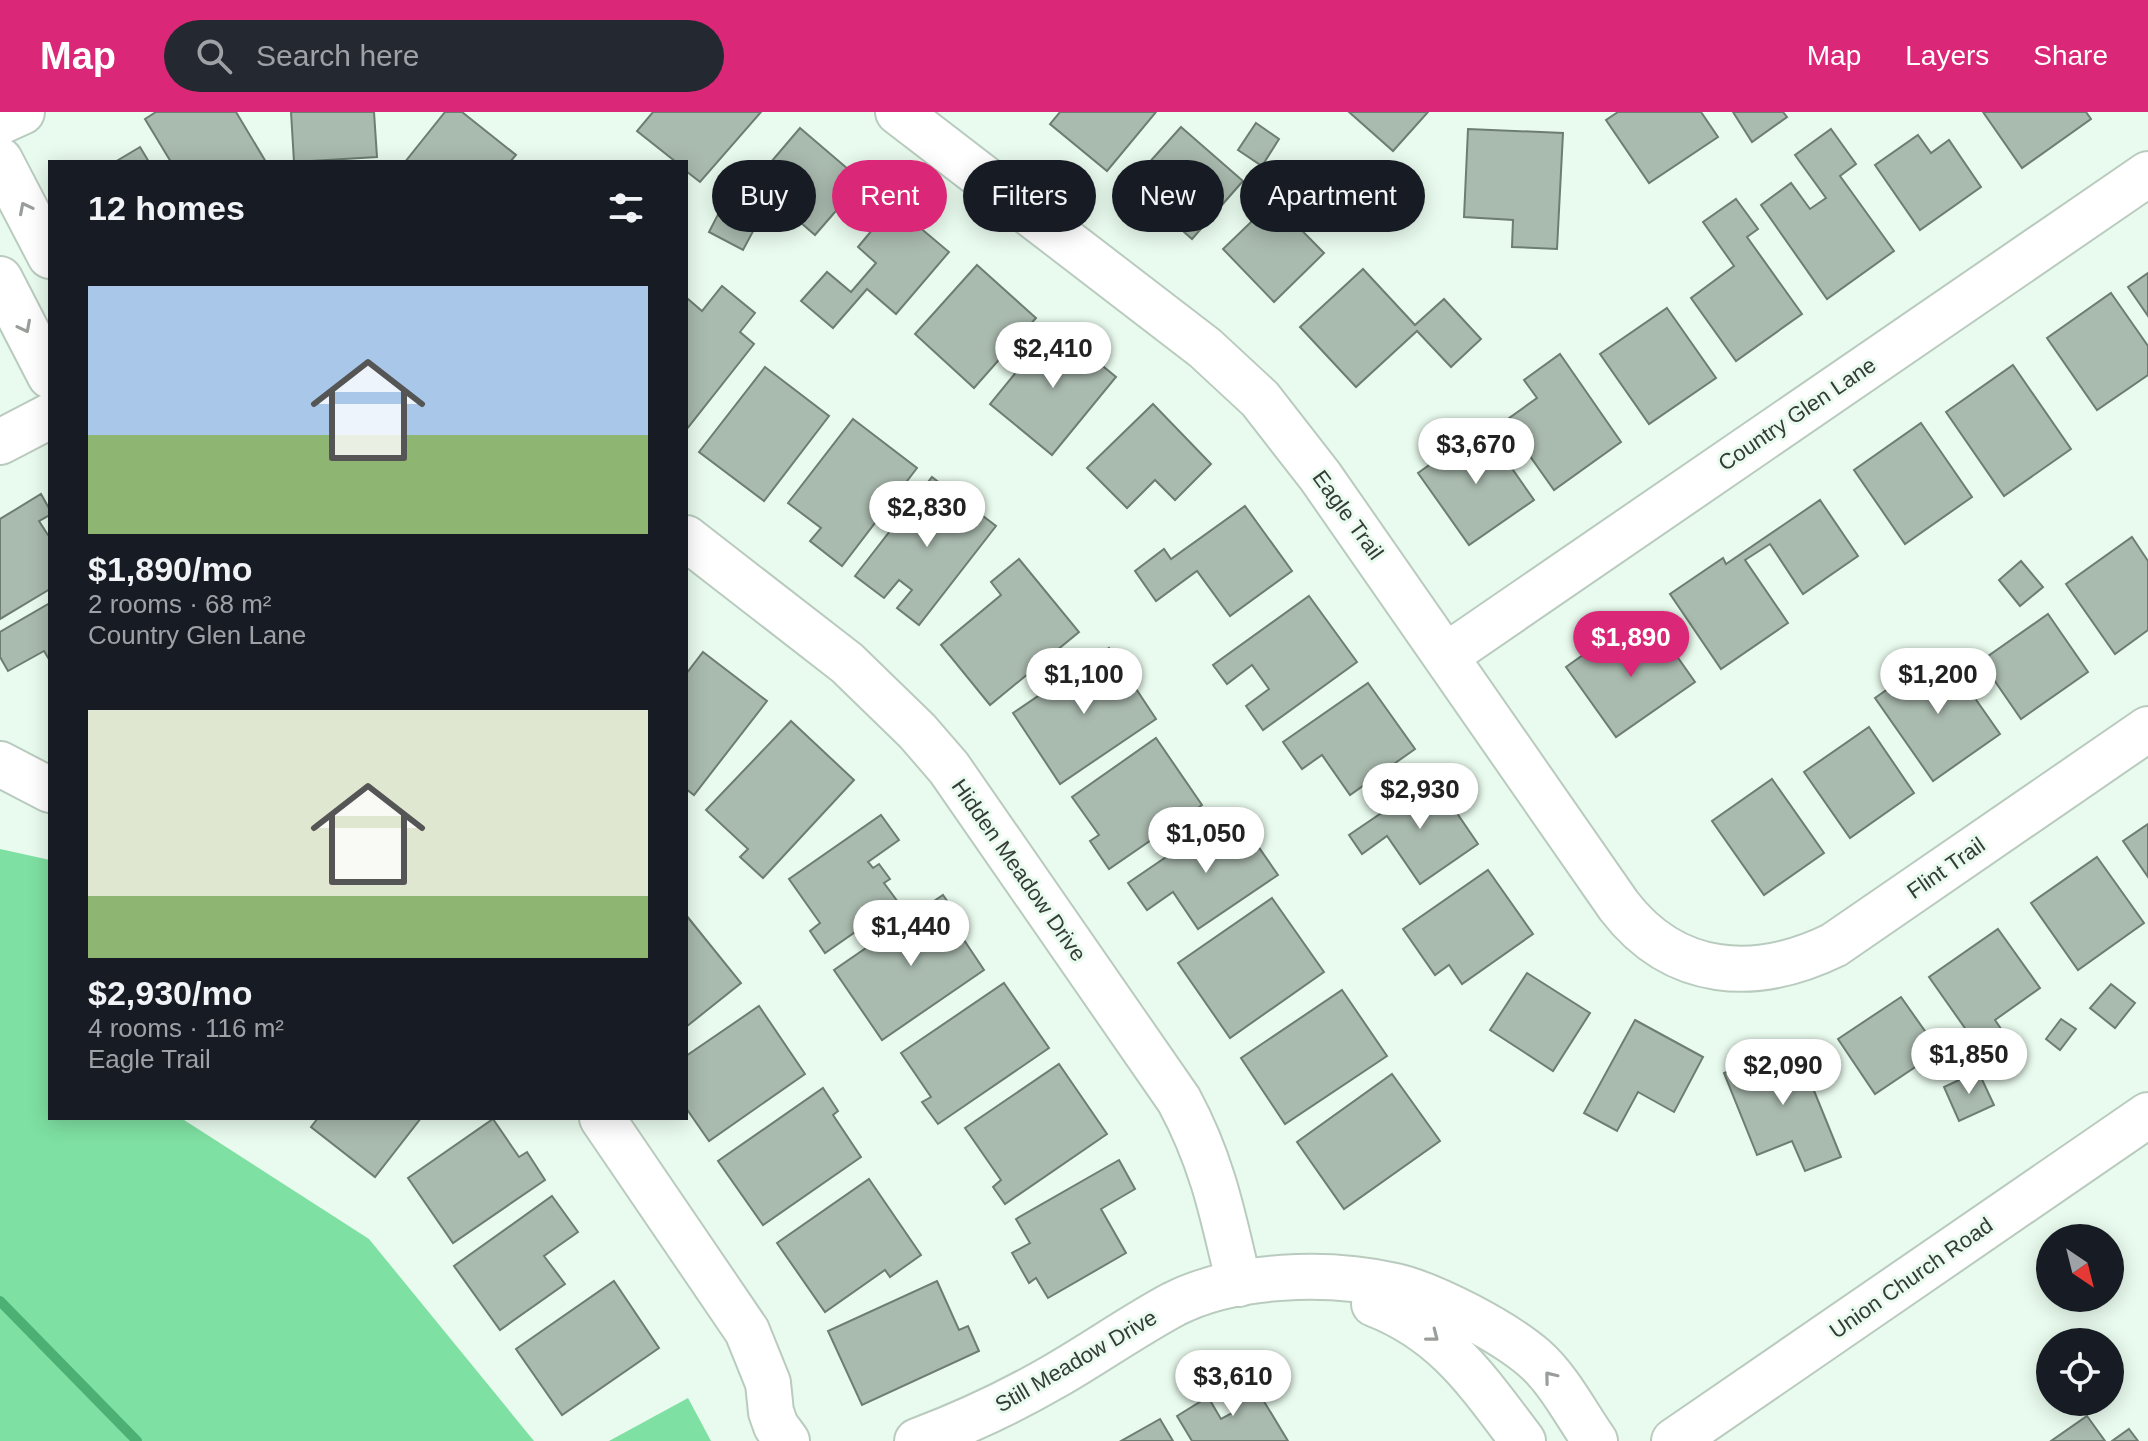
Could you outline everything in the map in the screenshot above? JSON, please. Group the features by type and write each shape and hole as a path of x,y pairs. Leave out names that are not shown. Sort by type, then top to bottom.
{"street":[{"path":"0,122 22,112"},
{"name":"Eagle Trail","path":"898,112 1205,348 1260,399 1320,476 1447,655 1631,922 1666,949 1706,966 1729,970"},
{"path":"0,160 48,252"},
{"name":"Country Glen Lane","path":"1447,655 2148,174"},
{"path":"0,279 48,372"},
{"path":"0,442 48,417"},
{"name":"Hidden Meadow Drive","path":"688,540 884,695 949,768 1179,1100 1205,1151 1214,1178 1239,1284"},
{"name":"Flint Trail","path":"1729,970 1785,964 1834,945 2148,729"},
{"path":"0,764 48,789"},
{"name":"Union Church Road","path":"1674,1441 2148,1115"},
{"path":"603,1120 747,1331 768,1383 776,1426 787,1441"},
{"name":"Still Meadow Drive","path":"917,1441 958,1426 1007,1402 1176,1304 1217,1288 1263,1278 1348,1280 1395,1286 1447,1306 1511,1339 1537,1361 1595,1441"},
{"name":"Still Meadow Drive","path":"1283,1278 1371,1302 1416,1323 1455,1354 1523,1441"}],"green space":[{"path":"0,849 48,860 48,1120 184,1120 369,1239 534,1441 0,1441"},
{"path":"688,1398 711,1441 609,1441"}],"building":[{"path":"156,112 236,112 265,160 170,160 145,119"},
{"path":"291,112 374,112 377,157 294,160"},
{"path":"445,112 462,112 516,155 512,160 407,160"},
{"path":"653,112 761,112 719,160 712,160 712,168 700,182 688,173 688,160 673,160 637,131"},
{"path":"1060,112 1156,112 1116,160 1112,160 1107,171 1050,124"},
{"path":"1349,112 1428,112 1393,151"},
{"path":"1618,112 1701,112 1718,137 1649,183 1606,120"},
{"path":"1733,112 1783,112 1787,117 1752,142"},
{"path":"1983,112 2086,112 2091,119 2022,168"},
{"path":"1256,123 1279,139 1266,160 1253,160 1238,150"},
{"path":"1181,127 1219,160 1151,160"},
{"path":"800,128 837,160 832,160 832,215 815,235 812,232 816,232 816,160 773,160"},
{"path":"1468,129 1563,133 1557,249 1512,247 1513,220 1464,217"},
{"path":"1831,129 1856,164 1840,176 1894,251 1827,299 1761,205 1791,183 1810,209 1826,198 1795,155"},
{"path":"1918,135 1931,153 1949,140 1981,187 1920,230 1875,165"},
{"path":"140,147 148,160 118,160"},
{"path":"1224,164 1240,178 1240,184 1224,203"},
{"path":"1736,199 1758,229 1747,237 1802,314 1736,361 1691,298 1734,266 1703,222"},
{"path":"712,226 712,232 753,232 743,250 709,232"},
{"path":"870,232 925,232 949,252 896,314 867,289 833,328 801,301 827,272 851,292 876,263 858,247"},
{"path":"1184,232 1198,232 1192,239"},
{"path":"1241,232 1303,232 1324,253 1274,302 1223,249"},
{"path":"977,265 1036,318 974,388 915,334"},
{"path":"1363,269 1415,325 1444,299 1481,339 1451,367 1417,331 1356,387 1300,327"},
{"path":"2148,273 2148,316 2128,287"},
{"path":"722,286 755,313 740,332 754,344 688,427 688,299 702,311"},
{"path":"2111,293 2148,346 2148,375 2097,410 2047,338"},
{"path":"1667,308 1716,378 1649,424 1600,354"},
{"path":"1054,326 1116,377 1052,455 990,404"},
{"path":"1560,354 1621,442 1554,490 1505,421 1537,398 1524,380"},
{"path":"2013,365 2071,449 2004,496 1946,412"},
{"path":"765,367 829,416 764,501 699,452"},
{"path":"1153,404 1211,464 1175,500 1155,480 1127,508 1087,468"},
{"path":"853,419 917,468 842,566 810,541 821,528 788,503"},
{"path":"1921,423 1972,497 1905,544 1854,470"},
{"path":"1483,427 1534,500 1469,545 1418,473"},
{"path":"932,477 996,526 919,625 897,608 912,590 899,580 884,598 855,576"},
{"path":"41,494 48,506 48,516 39,521 48,535 48,590 0,619 0,519"},
{"path":"1820,500 1858,556 1803,594 1770,544 1745,560 1788,623 1721,669 1670,594 1723,558 1726,564"},
{"path":"1245,506 1292,571 1230,616 1197,571 1156,601 1135,571 1164,549 1171,559"},
{"path":"2132,537 2148,561 2148,630 2115,654 2066,584"},
{"path":"1019,559 1079,632 990,705 941,645 1001,595 991,582"},
{"path":"2021,561 2043,587 2020,606 1999,580"},
{"path":"1309,596 1357,662 1263,730 1246,706 1269,689 1252,665 1227,684 1213,665"},
{"path":"48,604 48,658 44,651 8,671 0,657 0,632"},
{"path":"2048,614 2088,672 2021,719 1981,661"},
{"path":"1655,625 1695,682 1616,737 1566,667 1600,643 1610,657"},
{"path":"1109,648 1156,719 1060,784 1013,713"},
{"path":"1942,651 2000,734 1933,781 1875,698"},
{"path":"703,652 767,701 694,795 688,790 688,671"},
{"path":"1368,683 1415,749 1350,795 1322,755 1302,769 1283,742"},
{"path":"791,721 854,780 763,878 740,857 748,849 706,810"},
{"path":"1869,727 1914,793 1850,838 1804,772"},
{"path":"1156,738 1202,805 1109,869 1090,841 1099,835 1072,797"},
{"path":"1433,778 1478,844 1420,884 1387,836 1362,854 1349,835"},
{"path":"1772,779 1824,853 1764,895 1712,821"},
{"path":"881,815 899,840 868,862 873,868 879,864 890,879 884,883 898,902 825,953 810,931 820,923 789,879"},
{"path":"1222,819 1241,847 1253,839 1278,875 1198,929 1173,892 1147,910 1128,883"},
{"path":"2148,824 2148,877 2123,841"},
{"path":"2097,857 2144,923 2078,970 2031,903"},
{"path":"1488,870 1533,934 1462,984 1449,965 1435,975 1403,929"},
{"path":"943,895 967,929 960,934 984,970 882,1040 834,970"},
{"path":"1272,898 1324,972 1230,1038 1178,963"},
{"path":"688,917 741,983 688,1025"},
{"path":"1998,929 2040,988 1995,1020 2017,1052 1993,1068 1929,977"},
{"path":"1527,973 1590,1013 1553,1071 1490,1030"},
{"path":"1004,983 1049,1048 938,1124 922,1102 931,1097 901,1053"},
{"path":"2111,984 2135,1003 2115,1028 2090,1008"},
{"path":"1342,990 1387,1056 1285,1124 1241,1058"},
{"path":"1901,997 1939,1051 1875,1094 1838,1039"},
{"path":"759,1006 805,1074 709,1141 688,1111 688,1055"},
{"path":"2061,1019 2076,1029 2060,1050 2046,1039"},
{"path":"1635,1020 1703,1057 1674,1112 1638,1092 1617,1131 1584,1113"},
{"path":"1795,1044 1841,1157 1805,1171 1792,1141 1757,1155 1724,1073"},
{"path":"1059,1064 1107,1134 1005,1204 993,1187 1001,1180 965,1128"},
{"path":"1978,1071 1994,1105 1959,1121 1944,1087"},
{"path":"1392,1074 1440,1141 1344,1209 1297,1142"},
{"path":"823,1088 838,1111 833,1115 861,1157 763,1225 718,1161"},
{"path":"316,1120 419,1120 375,1177 311,1127"},
{"path":"494,1120 519,1157 527,1152 545,1180 453,1243 408,1178"},
{"path":"1119,1160 1135,1189 1101,1209 1126,1253 1048,1298 1036,1278 1029,1283 1012,1253 1030,1243 1016,1219"},
{"path":"869,1179 921,1255 890,1277 885,1270 825,1312 777,1243"},
{"path":"552,1196 578,1232 544,1256 565,1284 500,1330 454,1266"},
{"path":"614,1281 659,1348 562,1415 516,1349"},
{"path":"937,1281 959,1330 968,1326 979,1351 862,1405 828,1331"},
{"path":"1248,1375 1288,1441 1192,1441 1177,1416 1208,1397 1221,1419 1234,1412 1221,1391"},
{"path":"2087,1416 2105,1441 2051,1441"},
{"path":"1160,1419 1173,1441 1121,1441"},
{"path":"2129,1429 2138,1441 2112,1441"}],"waterway":[{"path":"0,1301 137,1441"}]}
